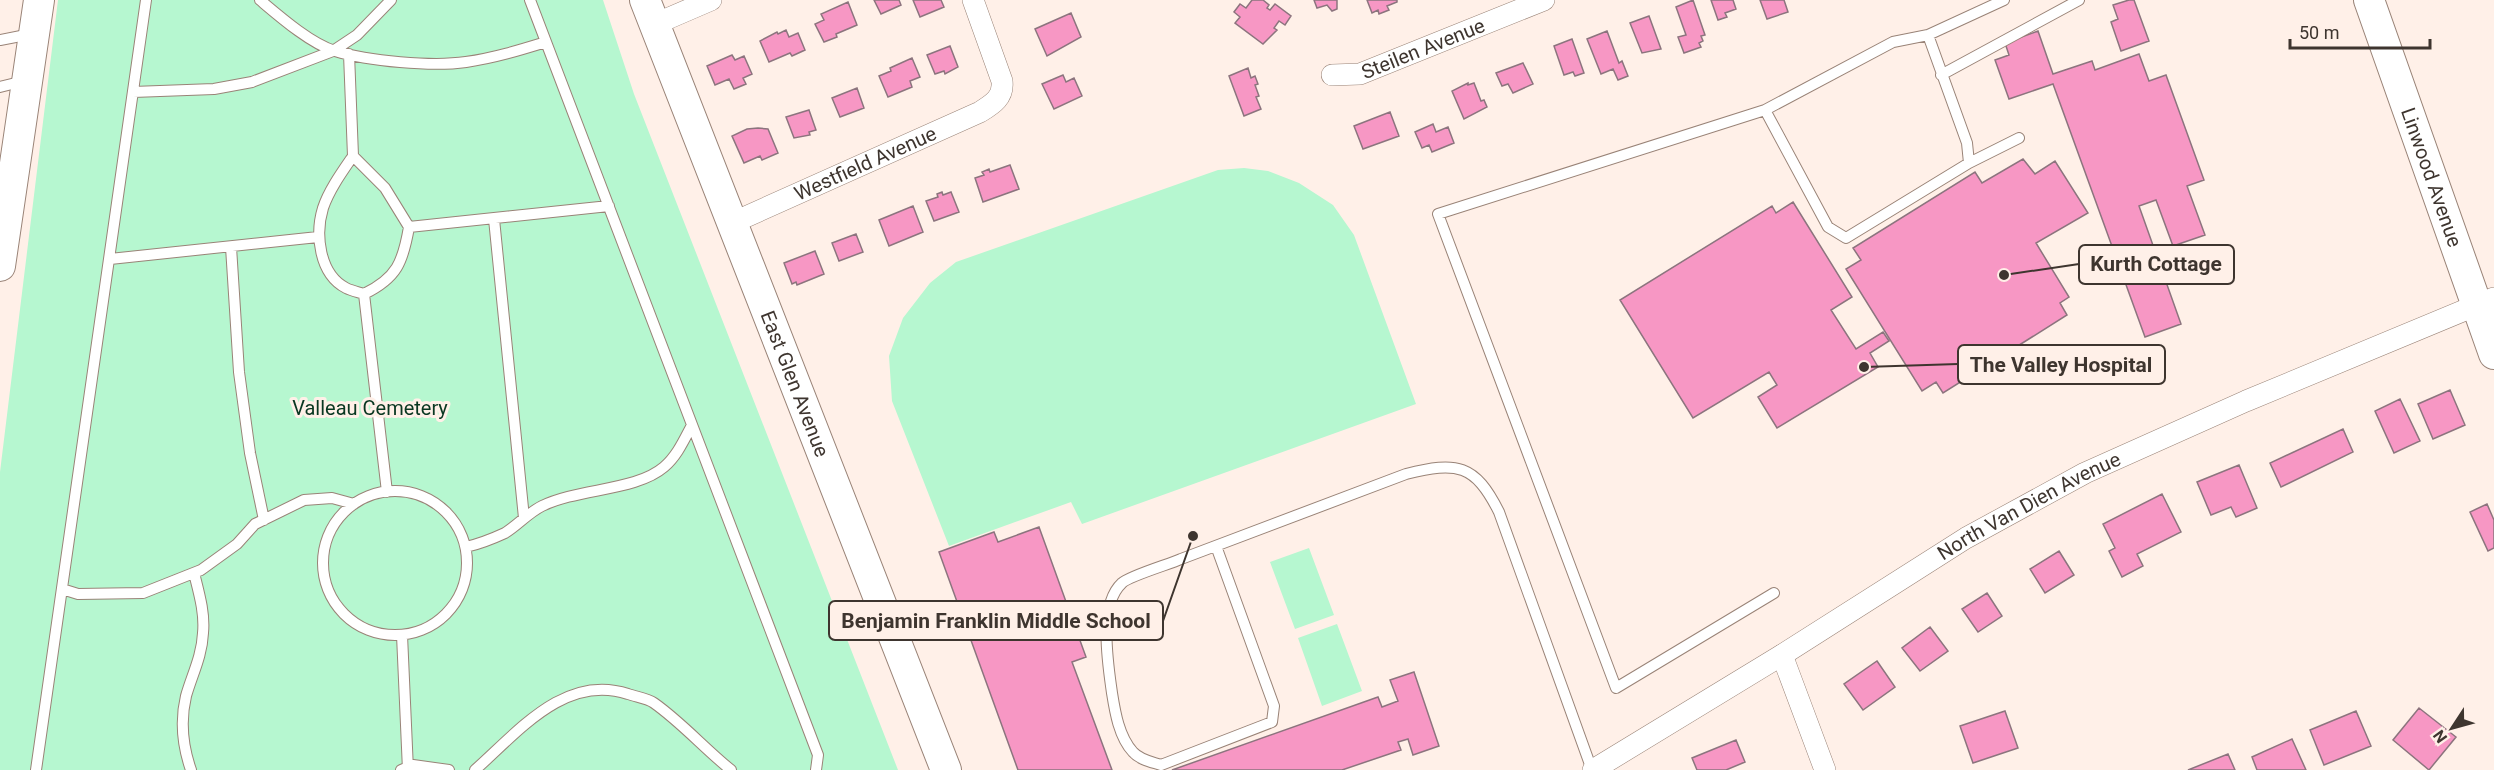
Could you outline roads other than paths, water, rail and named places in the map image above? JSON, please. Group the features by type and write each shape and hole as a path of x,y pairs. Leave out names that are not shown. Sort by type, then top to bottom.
{"street":[{"path":"0,266 12,158 14,84 34,33 39,0"},
{"path":"649,13 711,0"},
{"name":"Westfield Avenue","path":"732,223 980,112 996,100 1001,94 1002,81 973,0"},
{"name":"Steilen Avenue","path":"1332,75 1360,74 1544,0"},
{"name":"Linwood Avenue","path":"2369,0 2485,301 2494,354"},
{"name":"East Glen Avenue","path":"649,13 946,770"},
{"name":"North Van Dien Avenue","path":"1593,770 1782,656 1966,538 2085,473 2246,401 2485,301"},
{"path":"1782,656 1825,770"}],"lane":[{"path":"36,770 146,0"},
{"path":"260,0 295,28 333,51 391,62 464,62 546,42"},
{"path":"133,92 214,89 252,82 333,51 357,35 391,0"},
{"path":"530,0 818,755 816,770"},
{"path":"1774,593 1616,688 1438,214 1765,110 1893,42 1928,35 2004,0"},
{"path":"1941,75 2079,0"},
{"path":"0,40 34,33"},
{"path":"1928,35 1967,143 1969,163"},
{"path":"349,54 353,156 338,178 323,208 318,237 323,258 332,273 344,287 364,294 381,285 399,268 409,227 385,188 353,156"},
{"path":"1765,110 1828,227 1846,238 1969,163 2019,138"},
{"path":"409,227 609,206"},
{"path":"494,219 524,518"},
{"path":"110,259 318,237"},
{"path":"231,247 239,372 250,453 264,520"},
{"path":"364,294 387,492"},
{"path":"466,547 485,542 506,532 541,507 568,495 643,481 664,468 675,456 692,425"},
{"path":"1216,546 1274,706 1272,722 1161,765 1144,760 1133,753 1124,738 1112,696 1106,646 1106,624 1122,582 1216,546 1406,474 1436,466 1457,468 1474,474 1490,494 1499,512 1593,770"},
{"path":"398,490 415,493 442,507 459,529 466,547 467,568 462,592 442,618 419,631 402,635 387,634 365,628 346,616 331,596 323,570 326,540 340,516 354,504 372,494 398,490"},
{"path":"62,589 78,594 143,593 194,573 237,544 255,524 304,500 332,498 354,504"},
{"path":"191,770 183,746 183,723 186,697 194,675 203,632 202,606 194,573"},
{"path":"402,635 405,769 413,765 449,770"},
{"path":"476,770 527,722 555,702 574,693 596,690 619,691 653,702 731,770"}],"place":[{"name":"Kurth Cottage","path":"2004,275"},
{"name":"The Valley Hospital","path":"1864,367"},
{"name":"Benjamin Franklin Middle School","path":"1193,536"}],"park label":[{"name":"Valleau Cemetery","path":"370,408"}]}
